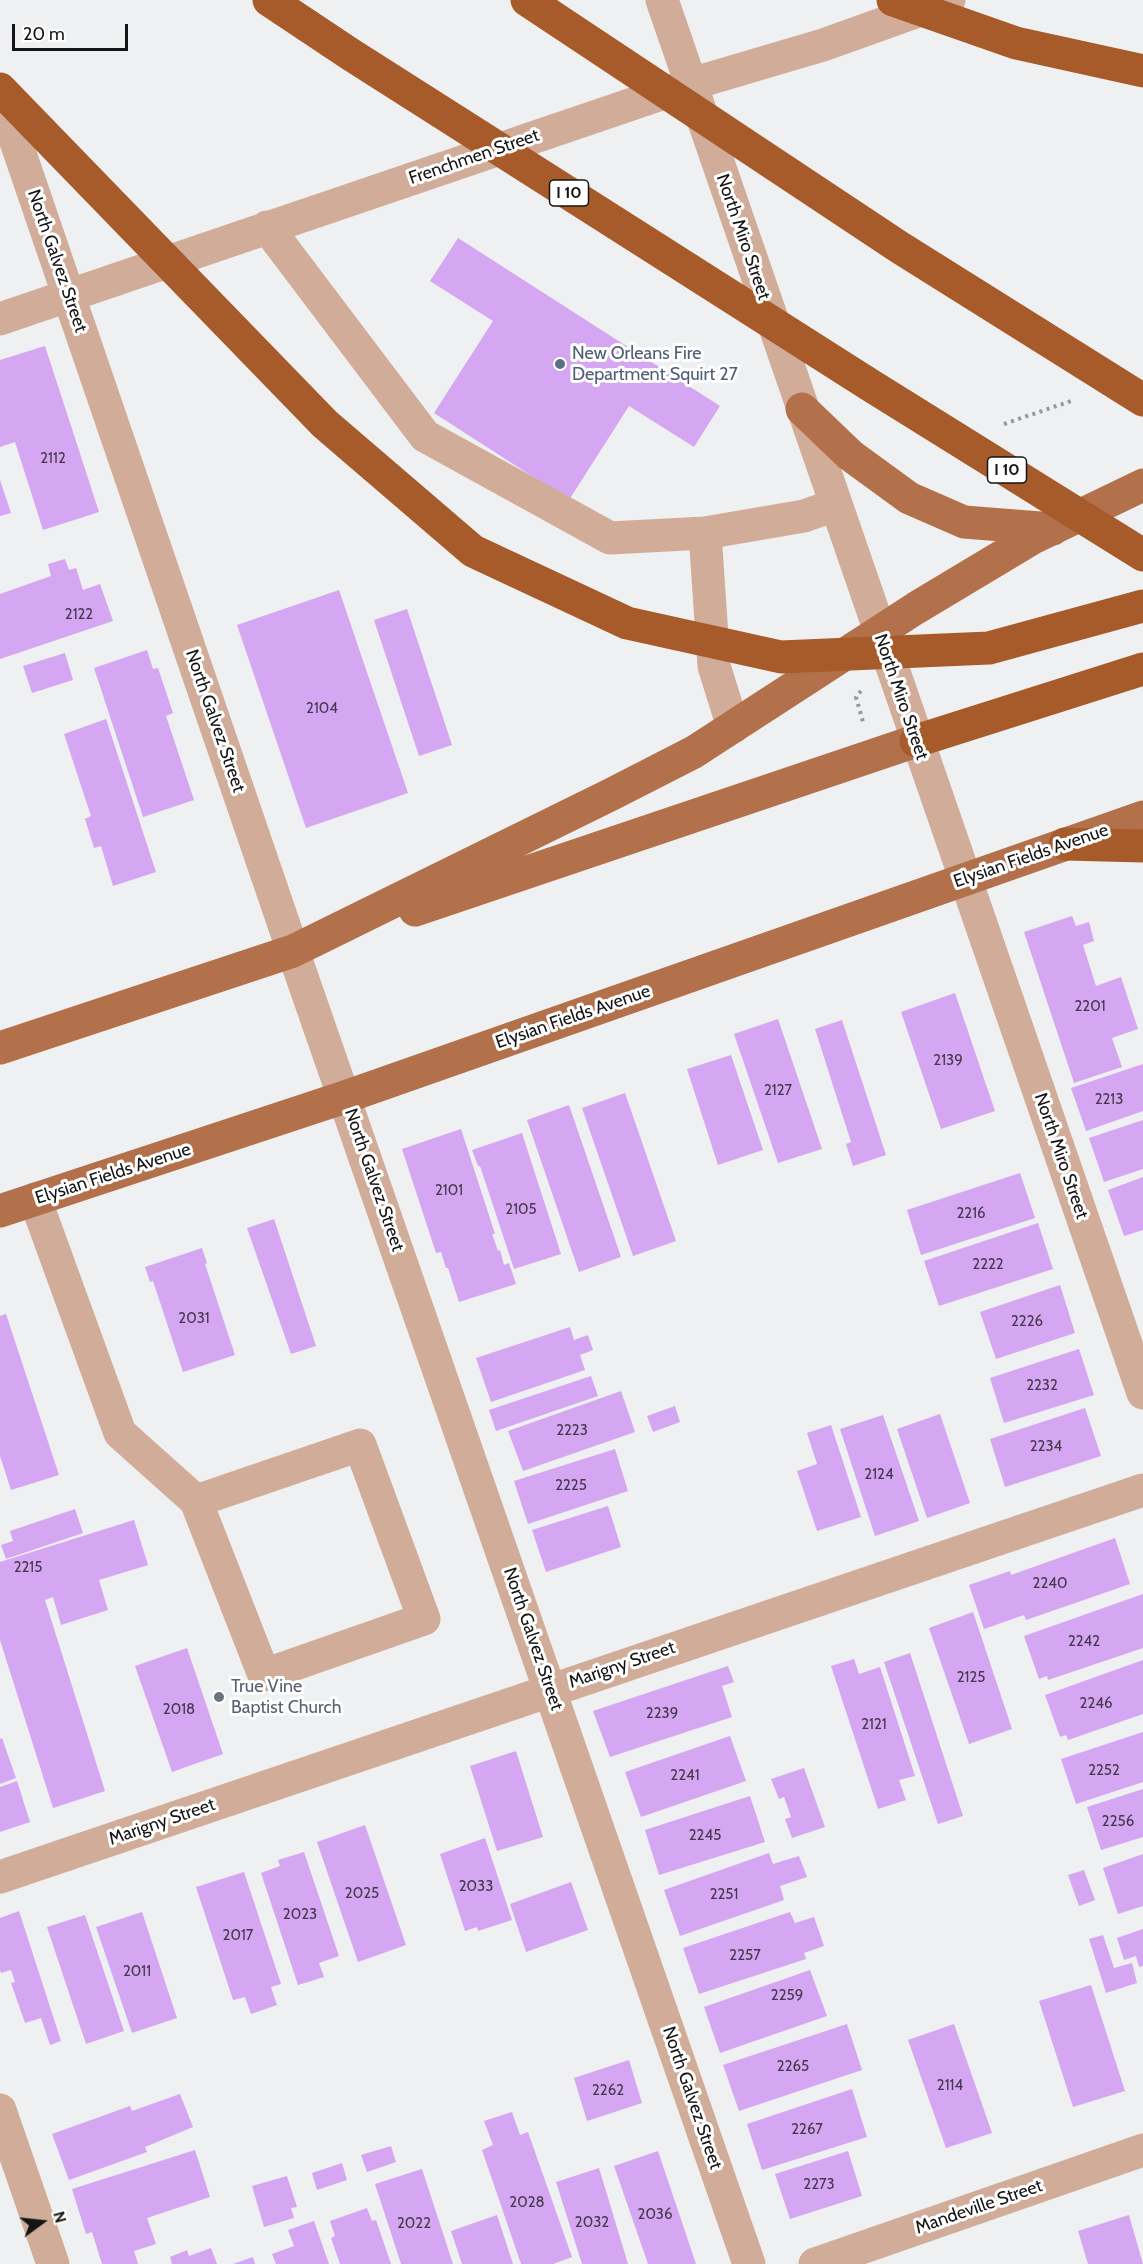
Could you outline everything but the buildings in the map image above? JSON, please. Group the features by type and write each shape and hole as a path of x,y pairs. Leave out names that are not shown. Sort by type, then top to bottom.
{"highway":[{"name":"I 10","path":"269,0 860,379 1143,555"},
{"path":"527,0 899,247 1143,400"},
{"path":"893,0 1016,43 1143,71"},
{"path":"0,89 325,424 473,550 627,623 781,657 989,648 1143,606"},
{"path":"916,741 1143,669"},
{"path":"1065,844 1143,846"}],"main road":[{"path":"802,410 850,455 909,498 964,522 1053,529"},
{"path":"294,951 693,752 916,608 1031,539 1143,485"},
{"path":"0,1048 916,741"},
{"name":"Elysian Fields Avenue","path":"0,1211 345,1097 1143,817"}],"street":[{"name":"North Miro Street","path":"662,0 1143,1393"},
{"name":"Frenchmen Street","path":"0,319 691,84 823,45 949,0"},
{"name":"North Galvez Street","path":"0,95 749,2264"},
{"path":"267,227 425,436 610,538 705,533 804,516 835,505"},
{"path":"705,533 714,666 733,727"},
{"path":"35,1199 120,1434 196,1501 264,1675 424,1619 360,1445 196,1501"},
{"name":"Marigny Street","path":"0,1877 1143,1490"},
{"path":"0,2110 53,2264"},
{"name":"Mandeville Street","path":"815,2264 1143,2150"}],"path":[{"path":"1000,426 1077,399"},
{"path":"863,689 856,697 864,726"}],"place":[{"name":"New Orleans Fire Department Squirt 27","path":"560,364"},
{"name":"True Vine Baptist Church","path":"219,1697"}]}
